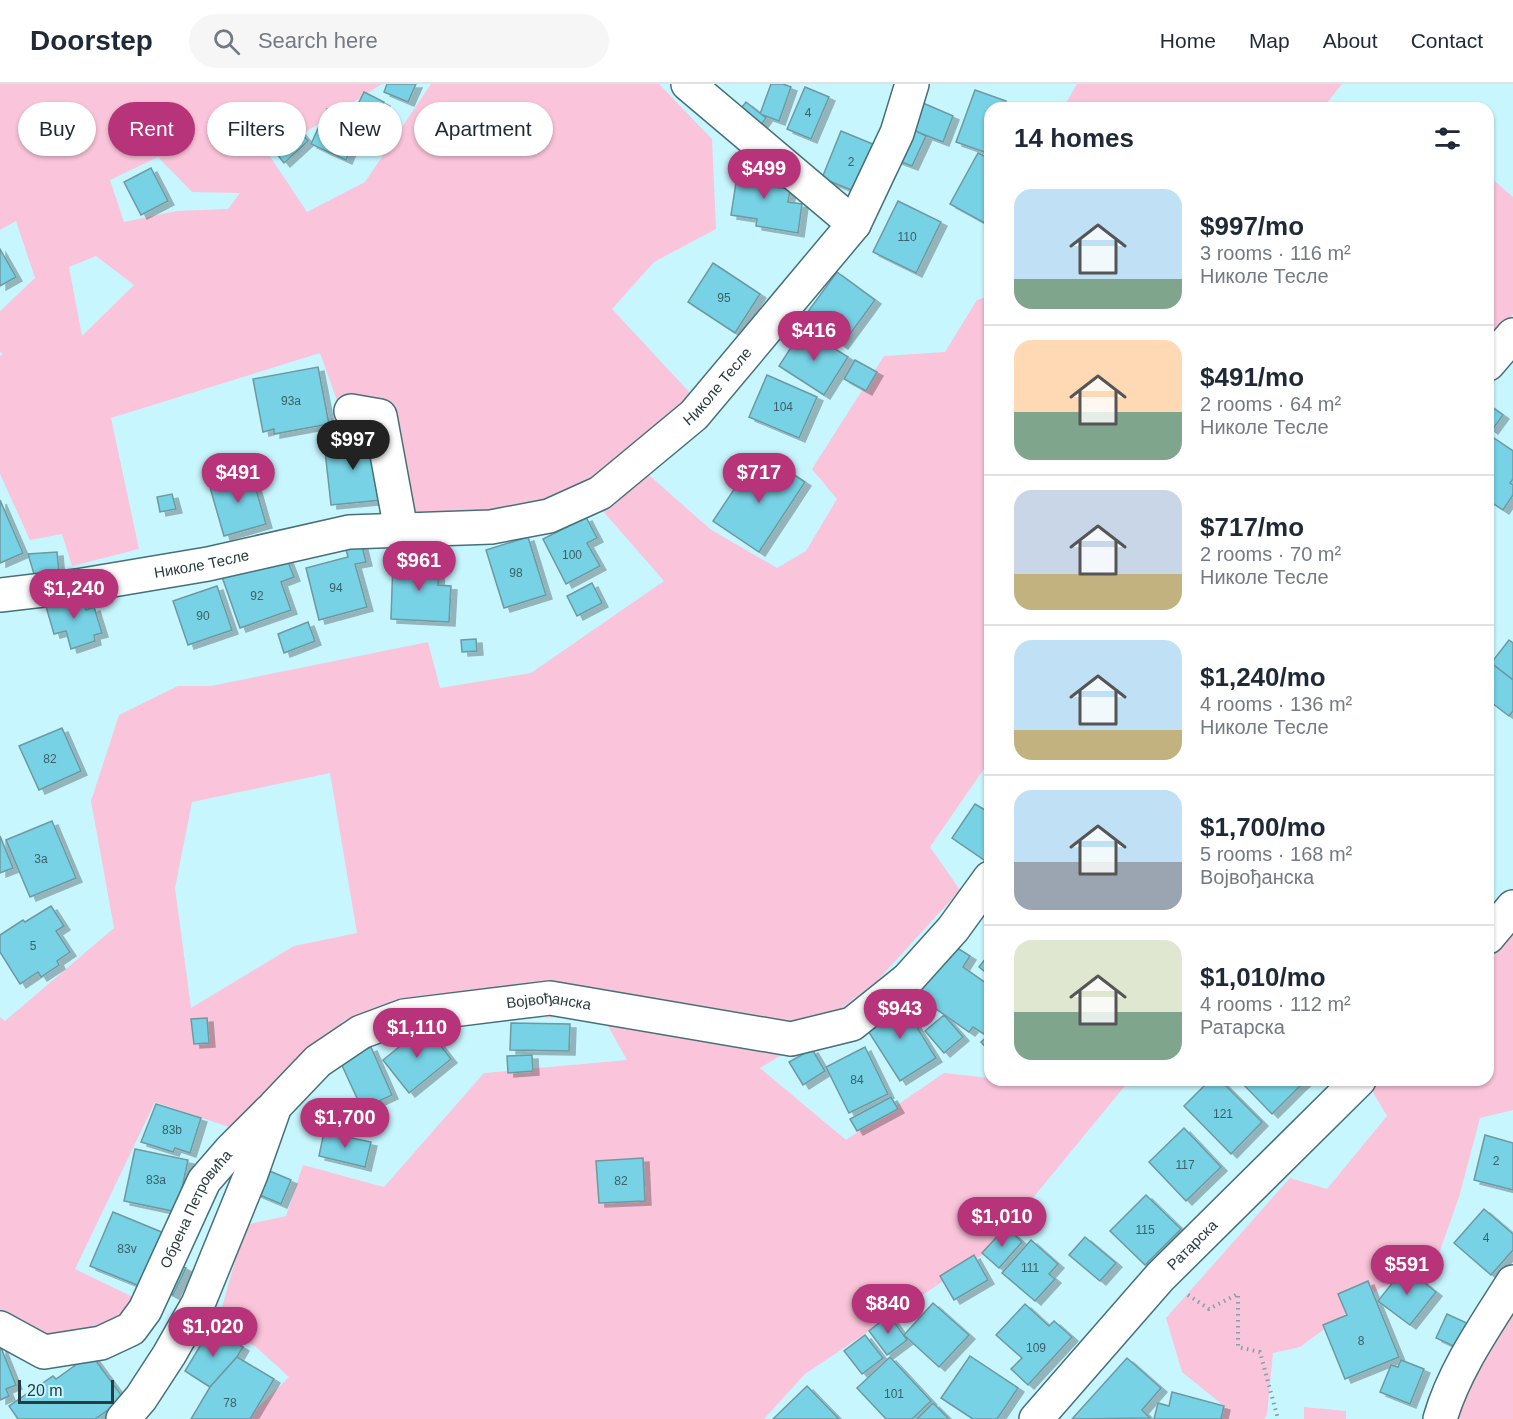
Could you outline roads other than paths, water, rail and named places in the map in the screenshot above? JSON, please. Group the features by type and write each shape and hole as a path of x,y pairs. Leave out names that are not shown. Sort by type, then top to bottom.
{"street":[{"path":"688,84 854,224"},
{"name":"Николе Тесле","path":"0,595 77,586 208,564 349,532 491,527 549,516 600,493 694,415 854,224 897,133 912,84"},
{"path":"1494,357 1513,335"},
{"path":"351,411 380,416 401,530"},
{"name":"Војвођанска","path":"123,1419 147,1389 198,1304 251,1174 275,1106 318,1061 361,1032 404,1016 550,998 792,1039 852,1024 908,979 953,929 984,886"},
{"path":"1494,930 1513,907"},
{"name":"Ратарска","path":"1036,1419 1160,1277 1353,1086"},
{"name":"Обрена Петровића","path":"0,1328 44,1352 100,1343 131,1329 145,1310 204,1181 230,1150 275,1106"},
{"path":"1440,1419 1446,1400 1482,1332 1513,1282"}]}
